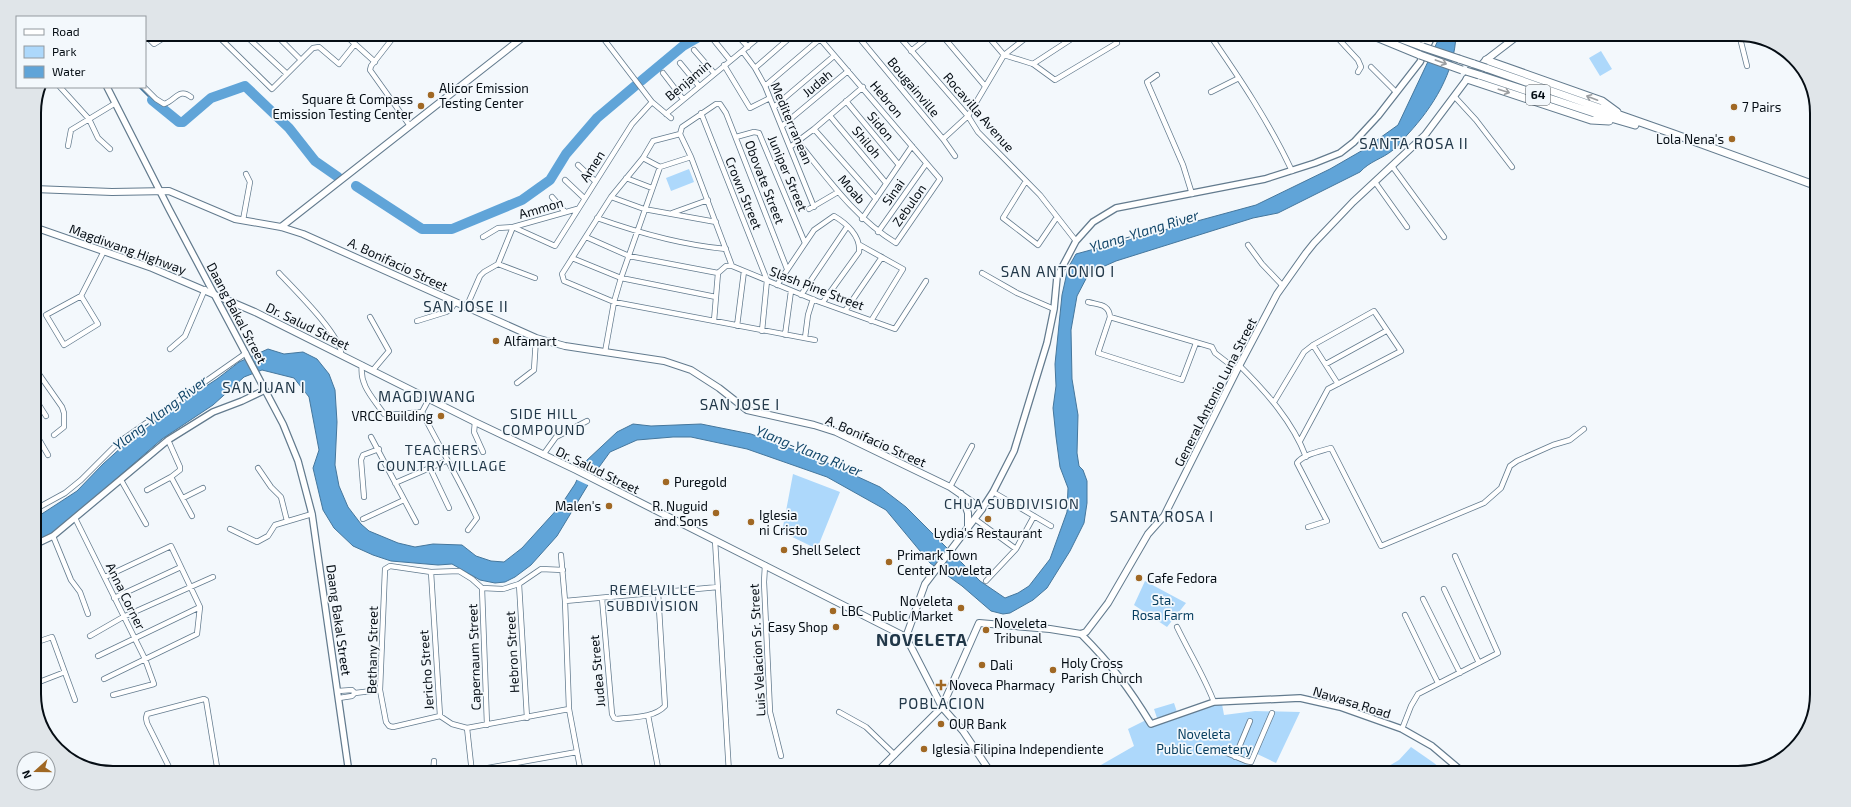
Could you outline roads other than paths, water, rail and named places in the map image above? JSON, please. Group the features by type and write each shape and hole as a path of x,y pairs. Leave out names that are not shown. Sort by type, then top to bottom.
{"main road":[{"path":"281,227 518,41"},
{"name":"64","path":"1386,41 1420,55 1479,75 1674,134 1810,183"},
{"name":"64","path":"1412,41 1625,120"},
{"name":"General Antonio Luna Street","path":"1081,634 1086,632 1108,603 1140,546 1148,534 1164,516 1238,368 1283,286 1314,242 1425,135 1467,79 1486,60 1511,41"},
{"path":"1486,60 1602,101 1625,120"},
{"path":"1467,79 1591,120 1625,120"},
{"name":"A. Bonifacio Street","path":"41,189 105,192 160,190 177,193 216,212 242,220 281,227 328,244 466,308 536,338 566,346 664,361 691,370 719,388 748,410 814,425 836,432 950,487 982,509"},
{"name":"Magdiwang Highway","path":"41,229 104,251 214,294"},
{"name":"Dr. Salud Street","path":"214,294 341,354 475,422 576,470 906,637"},
{"path":"961,494 968,513 968,529"},
{"path":"982,509 925,584 906,637 942,707 963,731 986,766"},
{"path":"883,766 942,707 979,623 1081,634"}],"street":[{"path":"223,41 272,89 300,59 316,46 339,64 355,44"},
{"path":"252,41 286,73"},
{"path":"283,41 300,59"},
{"path":"352,41 375,62"},
{"path":"391,41 371,66 370,70 410,126"},
{"path":"605,41 652,102 671,118"},
{"path":"715,41 730,60"},
{"path":"742,41 748,47"},
{"name":"Benjamin","path":"666,114 714,73 743,52 755,41"},
{"path":"755,68 786,41"},
{"path":"765,86 818,41"},
{"name":"Hebron","path":"822,41 863,87 940,179"},
{"name":"Bougainville","path":"862,41 943,139 955,156"},
{"name":"Rocavilla Avenue","path":"903,41 968,116 978,132 1026,181 1076,241"},
{"path":"912,51 924,41"},
{"path":"947,41 985,86"},
{"path":"992,41 1004,55 1033,64 1055,80 1117,43 1115,41"},
{"path":"943,139 968,116 1004,55 1020,41"},
{"path":"1033,64 1068,41"},
{"path":"1214,41 1239,78 1280,147 1292,171"},
{"path":"1340,41 1360,63 1361,67 1358,72"},
{"path":"1418,41 1426,45"},
{"path":"982,509 993,492 1014,452 1047,343 1054,309 1057,276 1076,241 1093,222 1116,208 1265,179 1292,171 1340,153 1353,143 1370,126 1420,62 1429,41"},
{"path":"1741,41 1747,66"},
{"path":"694,50 714,73"},
{"name":"Mediterranean","path":"743,52 755,68 765,86 814,207"},
{"name":"Judah","path":"774,107 834,56"},
{"path":"680,63 699,86"},
{"path":"724,65 750,108 770,98"},
{"path":"1371,67 1396,92"},
{"name":"Judah","path":"782,126 848,71"},
{"path":"662,73 683,99"},
{"path":"1157,75 1147,82 1183,164 1192,194"},
{"path":"1211,92 1239,78"},
{"path":"790,147 830,116 863,87"},
{"path":"61,88 89,119 98,138 110,149"},
{"name":"Daang Bakal Street","path":"107,88 114,104 283,424 298,461 312,514 348,766"},
{"path":"145,88 151,95 164,104 178,94 186,94 192,97"},
{"path":"1454,96 1476,120 1512,167"},
{"name":"Sidon","path":"846,101 899,165"},
{"name":"Amen","path":"513,227 555,246 632,124 652,102"},
{"path":"68,146 72,130 114,104"},
{"name":"Obovate Street","path":"701,113 716,104 720,104 726,113 787,269"},
{"path":"701,113 682,127 680,134 708,200 732,266 726,266 718,273 714,321"},
{"name":"Crown Street","path":"701,113 766,280"},
{"name":"Shiloh","path":"830,116 886,183"},
{"path":"814,129 876,199"},
{"name":"Juniper Street","path":"736,137 754,132 759,133 805,243"},
{"path":"680,134 653,141 597,218 562,274 564,281 614,302 815,340"},
{"name":"Moab","path":"798,142 862,219 878,232 896,243"},
{"path":"862,219 912,146"},
{"path":"642,158 660,167 691,157"},
{"name":"Sinai","path":"878,232 926,164"},
{"path":"578,165 595,181"},
{"path":"1392,166 1444,237"},
{"path":"605,352 614,302 621,278 660,167"},
{"path":"242,220 250,182 246,174"},
{"path":"626,178 652,188"},
{"name":"Zebulon","path":"896,243 940,179"},
{"path":"566,180 584,198"},
{"path":"1026,181 1003,218 1038,245 1057,217"},
{"path":"1375,182 1407,227"},
{"path":"809,209 838,192"},
{"path":"552,197 565,212"},
{"path":"611,197 644,209 716,222"},
{"path":"670,214 708,200"},
{"name":"Ammon","path":"498,264 513,227 577,209"},
{"path":"777,285 814,230 834,216 848,227 857,237 860,245 859,252 823,302"},
{"path":"597,218 637,232 711,248 726,249"},
{"path":"483,237 498,228 513,227"},
{"path":"801,295 848,227"},
{"path":"586,237 630,256 718,273"},
{"path":"860,245 903,269 871,321"},
{"path":"1248,245 1262,264 1283,286"},
{"path":"81,296 98,324 64,345 46,315 81,296 104,251"},
{"path":"845,311 882,257"},
{"path":"572,258 621,278 716,297"},
{"path":"466,308 480,276 498,264 535,278"},
{"name":"Slash Pine Street","path":"732,266 801,295 895,329 926,281"},
{"path":"737,326 744,271"},
{"path":"279,273 330,331 340,346 341,354"},
{"path":"982,273 1017,293 1054,309"},
{"path":"762,331 766,280"},
{"path":"170,349 185,336 205,290"},
{"path":"785,335 791,290"},
{"path":"805,338 808,315 813,299"},
{"path":"1088,302 1106,306 1110,311 1110,317 1098,353 1182,380 1196,343"},
{"path":"417,321 446,312 450,310 455,303"},
{"path":"1274,402 1304,352 1312,345 1374,312 1401,352 1328,389 1300,441"},
{"path":"370,317 389,352 373,370"},
{"path":"1110,317 1212,347 1215,354 1238,368 1274,402 1300,441 1306,457"},
{"path":"1326,364 1386,330"},
{"path":"517,383 534,370 536,338"},
{"path":"1312,345 1338,384"},
{"path":"41,506 65,493 81,480 119,442 247,354"},
{"path":"362,365 361,375 363,382 384,414 422,412"},
{"path":"41,378 64,413 64,427 54,435"},
{"path":"41,542 53,536 168,440 213,412 265,390"},
{"path":"422,412 429,399"},
{"path":"41,408 46,416"},
{"path":"422,412 446,461 466,494 476,518 468,530"},
{"path":"543,455 556,437 587,421"},
{"path":"475,422 474,432 483,452"},
{"path":"1308,527 1327,521 1297,464 1299,460 1331,448 1382,546 1484,503 1501,488 1510,466 1517,461 1570,440 1584,429"},
{"path":"371,437 379,449 416,522"},
{"path":"147,490 171,477 180,470 168,440"},
{"path":"41,443 48,455"},
{"path":"950,487 972,446"},
{"path":"364,497 361,460 363,455 379,449"},
{"path":"395,483 446,461"},
{"path":"258,468 270,487 281,497 287,521"},
{"path":"430,468 449,508"},
{"path":"171,477 192,516"},
{"path":"121,480 146,524"},
{"path":"183,498 203,488"},
{"path":"993,492 1051,526"},
{"path":"363,519 404,500"},
{"path":"230,529 257,542 268,536 275,525 312,514"},
{"path":"986,581 1016,549 1034,516"},
{"name":"Anna Corner","path":"75,518 105,577 123,618 145,659 154,684 113,695"},
{"path":"975,519 1016,549"},
{"path":"53,536 71,580 78,589 88,614"},
{"path":"716,540 729,766"},
{"path":"104,679 197,634 200,607 171,546 105,577"},
{"path":"561,555 565,601 569,709 580,766"},
{"path":"1402,729 1416,696 1438,683 1498,653 1498,649 1455,556"},
{"name":"Luis Velacion Sr. Street","path":"765,565 764,582 770,712 781,756"},
{"name":"Bethany Street","path":"431,572 390,566 386,569 380,690 386,722 389,726 393,727 440,716"},
{"path":"114,598 181,567"},
{"path":"431,572 459,571 472,579 482,588 503,589 519,584 541,570 563,570"},
{"name":"Jericho Street","path":"431,572 440,716 452,724 467,728"},
{"path":"90,636 123,618 212,577"},
{"name":"Hebron Street","path":"519,584 528,718"},
{"path":"565,601 718,587"},
{"name":"Capernaum Street","path":"482,588 487,725"},
{"path":"1444,589 1479,663"},
{"name":"Judea Street","path":"602,598 612,714 614,718 617,719 648,715 661,710 665,706 658,592"},
{"path":"1424,599 1460,673"},
{"path":"98,656 200,607"},
{"path":"1405,614 1438,683"},
{"path":"1177,627 1189,652 1204,677 1214,702"},
{"name":"Nawasa Road","path":"1081,634 1105,658 1130,690 1151,724 1214,702 1300,698 1340,707 1402,729 1432,746 1456,766"},
{"path":"41,641 52,637 75,700"},
{"path":"41,681 65,672"},
{"path":"338,691 352,690 355,692 380,690"},
{"path":"339,698 352,696 355,692"},
{"path":"169,766 148,723 146,718 147,714 204,699 206,700 217,766"},
{"path":"471,766 467,728 528,718 569,709"},
{"path":"839,712 866,727 895,755"},
{"path":"1222,751 1251,762 1272,713"},
{"path":"648,715 658,766"},
{"path":"1235,757 1250,721"},
{"path":"504,766 577,752"},
{"path":"434,761 434,766"}],"water":[{"path":"1438,41 1456,41 1452,62 1447,75 1434,101 1426,112 1395,148 1368,165 1360,172 1278,213 1253,218 1116,261 1089,273 1077,296 1071,330 1072,379 1078,415 1077,453 1079,466 1083,470 1087,481 1087,503 1084,523 1070,551 1047,588 1033,600 1010,613 1003,614 991,611 962,586 930,563 886,510 827,477 747,449 691,437 637,440 610,452 597,470 557,536 531,565 515,577 505,582 495,583 480,580 452,564 438,565 391,561 353,546 334,528 323,510 313,468 319,450 309,397 294,378 262,370 244,377 213,405 162,439 56,531 41,538 41,514 77,491 124,445 174,407 217,379 239,362 268,349 284,354 303,352 317,359 329,374 335,390 337,422 335,465 339,486 348,507 361,524 369,531 398,543 415,547 433,544 462,545 476,556 491,561 504,562 522,548 561,505 575,484 586,461 617,432 633,424 651,426 701,424 751,434 819,459 880,487 906,507 980,581 1005,598 1018,593 1029,586 1050,559 1067,512 1068,488 1060,467 1053,408 1056,386 1055,364 1062,295 1068,268 1076,254 1256,205 1330,169 1363,150 1398,125"}],"waterway":[{"path":"641,81 683,46 692,41"},
{"path":"152,100 179,122 183,122 211,98 245,86 289,128 315,161 338,177"},
{"path":"356,186 422,229 452,229 522,200 550,180 566,154 597,118 635,86"},
{"path":"140,88 152,100"}],"place":[{"name":"Alicor Emission Testing Center","path":"431,95"},
{"name":"Square & Compass Emission Testing Center","path":"421,106"},
{"name":"7 Pairs","path":"1734,107"},
{"name":"Lola Nena's","path":"1732,139"},
{"name":"Alfamart","path":"496,341"},
{"name":"VRCC Building","path":"441,416"},
{"name":"Puregold","path":"666,482"},
{"name":"Malen's","path":"609,506"},
{"name":"R. Nuguid and Sons","path":"716,513"},
{"name":"Lydia's Restaurant","path":"988,519"},
{"name":"Iglesia ni Cristo","path":"751,522"},
{"name":"Shell Select","path":"784,550"},
{"name":"Primark Town Center Noveleta","path":"889,562"},
{"name":"Cafe Fedora","path":"1139,578"},
{"name":"Noveleta Public Market","path":"961,608"},
{"name":"LBC","path":"833,611"},
{"name":"Easy Shop","path":"836,627"},
{"name":"Noveleta Tribunal","path":"986,630"},
{"name":"Dali","path":"982,665"},
{"name":"Holy Cross Parish Church","path":"1053,670"},
{"name":"Noveca Pharmacy","path":"941,685"},
{"name":"OUR Bank","path":"941,724"},
{"name":"Iglesia Filipina Independiente","path":"924,749"}],"district":[{"name":"SANTA ROSA II","path":"1414,144"},
{"name":"SAN ANTONIO I","path":"1058,272"},
{"name":"SAN JOSE II","path":"466,307"},
{"name":"SAN JUAN I","path":"264,388"},
{"name":"MAGDIWANG","path":"427,397"},
{"name":"SAN JOSE I","path":"740,405"},
{"name":"SIDE HILL COMPOUND","path":"544,422"},
{"name":"TEACHERS COUNTRY VILLAGE","path":"442,458"},
{"name":"CHUA SUBDIVISION","path":"1012,504"},
{"name":"SANTA ROSA I","path":"1162,517"},
{"name":"REMELVILLE SUBDIVISION","path":"653,598"},
{"name":"NOVELETA","path":"922,640"},
{"name":"POBLACION","path":"942,704"}],"water label":[{"name":"Ylang-Ylang River","path":"1144,231"},
{"name":"Ylang-Ylang River","path":"160,413"},
{"name":"Ylang-Ylang River","path":"809,451"}],"park label":[{"name":"Sta. Rosa Farm","path":"1163,608"},
{"name":"Noveleta Public Cemetery","path":"1204,742"}]}
